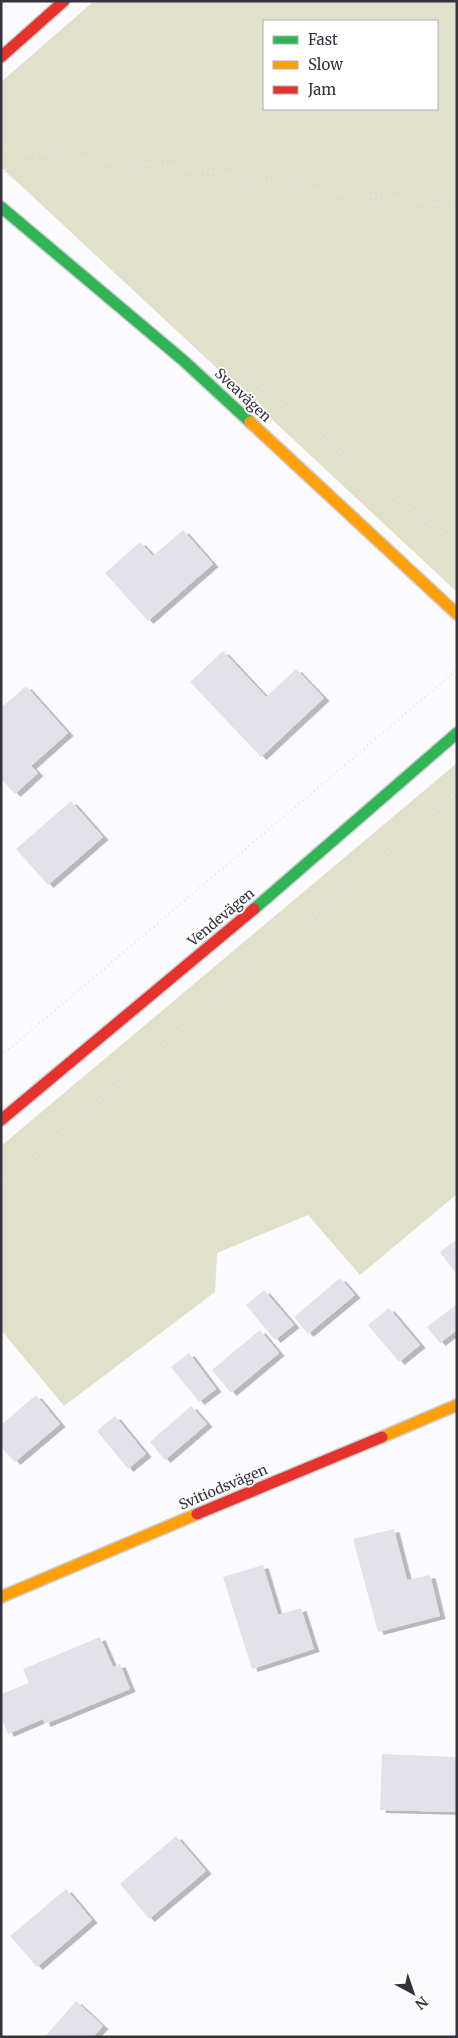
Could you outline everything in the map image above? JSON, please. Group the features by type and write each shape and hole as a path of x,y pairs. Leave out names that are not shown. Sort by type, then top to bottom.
{"street":[{"path":"1,57 64,1"},
{"name":"Sveavägen","path":"1,207 184,361 457,614"},
{"name":"Vendevägen","path":"1,1120 240,921 457,733"},
{"name":"Svitiodsvägen","path":"1,1597 457,1405"}],"path":[{"path":"1,150 202,170 297,188 457,206"},
{"path":"1,1056 457,670"},
{"path":"1,1185 457,792"}],"green space":[{"path":"94,1 457,1 457,592 1,167 1,82"},
{"path":"457,763 457,1194 360,1275 308,1215 217,1253 215,1292 64,1406 1,1330 1,1146"}],"building":[{"path":"183,530 213,564 148,621 105,573 140,542 153,556"},
{"path":"223,651 266,697 296,669 324,698 261,757 190,682"},
{"path":"26,686 68,733 31,766 38,773 15,794 1,779 1,708"},
{"path":"71,801 103,837 48,885 16,849"},
{"path":"457,1241 457,1275 440,1252"},
{"path":"340,1278 355,1295 308,1334 294,1317"},
{"path":"264,1290 294,1325 275,1340 246,1305"},
{"path":"457,1304 457,1330 440,1343 427,1327"},
{"path":"389,1308 420,1345 399,1362 368,1325"},
{"path":"260,1330 279,1353 231,1393 212,1370"},
{"path":"189,1353 216,1389 199,1402 171,1367"},
{"path":"36,1395 60,1424 15,1462 1,1447 1,1425"},
{"path":"191,1406 207,1424 165,1460 150,1442"},
{"path":"115,1416 146,1454 128,1469 97,1431"},
{"path":"394,1529 407,1580 430,1575 440,1616 378,1632 353,1539"},
{"path":"263,1565 278,1615 301,1608 314,1649 252,1669 223,1577"},
{"path":"100,1637 113,1667 120,1664 130,1689 45,1724 43,1719 8,1734 1,1716 1,1694 29,1683 23,1669"},
{"path":"382,1754 457,1757 457,1812 380,1810"},
{"path":"176,1836 206,1871 149,1919 120,1884"},
{"path":"66,1889 92,1920 37,1967 10,1936"},
{"path":"76,2001 103,2026 93,2037 45,2037"}],"traffic: fast":[{"path":"1,207 184,361 250,422"},
{"path":"254,909 457,733"}],"traffic: slow":[{"path":"250,422 457,614"},
{"path":"382,1437 457,1405"},
{"path":"1,1597 197,1514"}],"traffic: jam":[{"path":"1,57 64,1"},
{"path":"1,1120 254,909"},
{"path":"197,1514 382,1437"}]}
